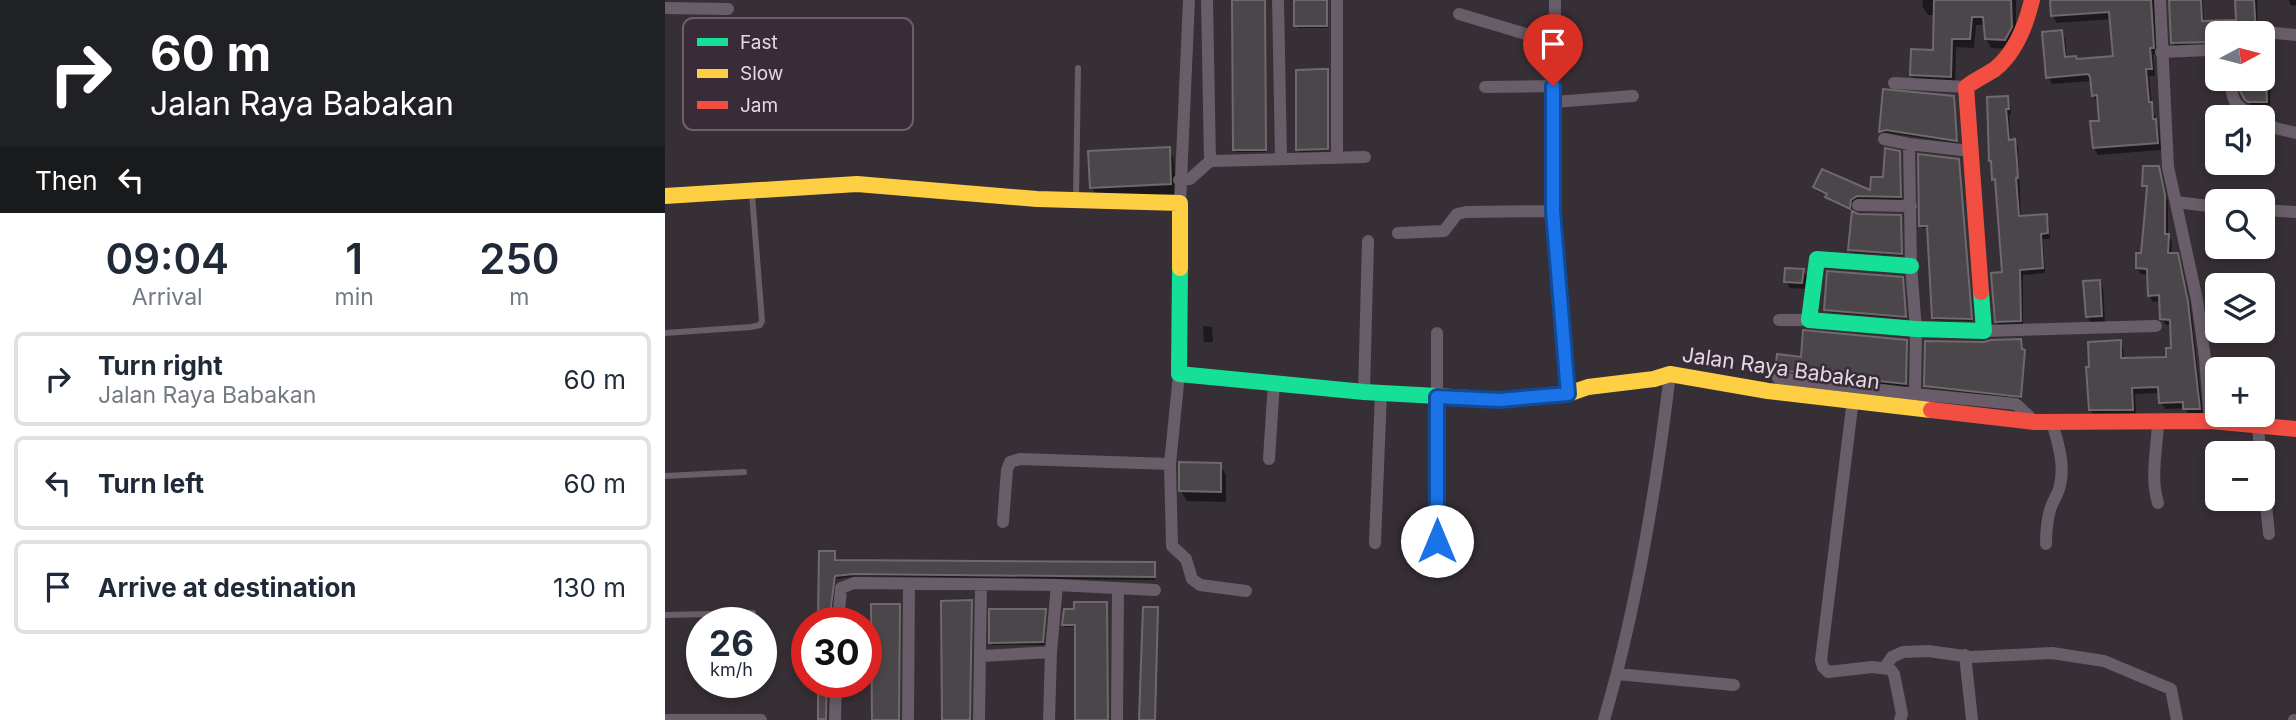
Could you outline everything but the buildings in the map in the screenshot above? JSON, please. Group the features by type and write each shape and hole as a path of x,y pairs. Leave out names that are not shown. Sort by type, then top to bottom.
{"street":[{"path":"1189,0 1179,180 1179,374 1170,464 1172,546 1186,559 1192,579 1199,585 1246,592"},
{"path":"1207,0 1210,161"},
{"path":"1279,0 1281,158"},
{"path":"1337,0 1337,157"},
{"path":"1555,0 1553,211 1568,394"},
{"path":"1894,83 1966,88 2000,65 2013,51 2032,0"},
{"path":"2160,0 2168,167 2197,300 2205,358"},
{"path":"665,8 727,9"},
{"path":"1459,14 1553,42"},
{"path":"2275,33 2296,36"},
{"path":"2161,52 2205,50"},
{"path":"1485,88 1553,86"},
{"path":"1966,88 1984,331"},
{"path":"1554,102 1633,96"},
{"path":"2275,128 2296,133"},
{"path":"1884,139 1970,151"},
{"path":"1909,144 1911,266 1916,329 1915,394"},
{"path":"1179,180 1191,178 1210,161 1365,157"},
{"path":"665,196 857,184 1037,199 1180,203"},
{"path":"2176,202 2205,206"},
{"path":"1858,205 1911,206"},
{"path":"1398,233 1444,230 1457,214 1466,212 1553,211"},
{"path":"2275,211 2296,212"},
{"path":"1364,392 1368,241"},
{"path":"1809,320 1817,259 1911,266"},
{"path":"1779,320 1984,331 2156,326"},
{"path":"1437,333 1437,541"},
{"name":"Jalan Raya Babakan","path":"1179,374 1364,392 1499,400 1568,394 1588,387 1654,379 1670,374 1768,391 2043,422 2205,421"},
{"path":"1604,720 1617,674 1658,467 1670,374"},
{"path":"1778,378 2016,404 2043,422 2059,447 2062,473 2059,490 2049,515 2046,544"},
{"path":"1269,458 1274,382"},
{"path":"1375,543 1381,393"},
{"path":"1853,399 1821,660 1828,672 1885,667 1890,669 1894,674 1902,714 1900,720"},
{"path":"2158,422 2156,465 2152,476 2158,503"},
{"name":"Jalan Raya Babakan","path":"2275,427 2296,429"},
{"path":"1003,522 1010,462 1020,459 1170,464"},
{"path":"2267,511 2269,534"},
{"path":"839,607 841,588 854,583 1056,585 1155,590"},
{"path":"908,720 909,584"},
{"path":"979,720 981,584"},
{"path":"1049,720 1056,585"},
{"path":"1117,720 1118,589"},
{"path":"1885,667 1892,657 1903,652 1928,651 1971,657 2052,653 2104,662 2171,690 2177,720"},
{"path":"981,656 1051,652"},
{"path":"1965,655 1972,720"},
{"path":"1617,674 1734,685"},
{"path":"835,720 836,698"},
{"path":"665,720 761,720"}],"lane":[{"path":"1076,200 1078,68"},
{"path":"665,333 751,327 762,321 752,192"},
{"path":"665,476 744,472"},
{"path":"665,615 686,615"}],"traffic: fast":[{"path":"1911,266 1817,259 1809,320 1916,329 1984,331 1981,292"},
{"path":"1180,268 1179,374 1364,392 1437,396"}],"traffic: slow":[{"path":"665,196 857,184 1037,199 1180,203 1180,268"},
{"path":"1437,396 1498,400 1568,394 1588,387 1654,379 1670,374 1768,391 1931,410"}],"traffic: jam":[{"path":"1981,292 1966,87 1995,69 2009,55 2023,28 2032,0"},
{"path":"1931,410 2035,422 2210,421 2296,429"}],"route":[{"path":"1437,541 1437,397 1499,400 1568,394 1553,211 1553,86"}]}
